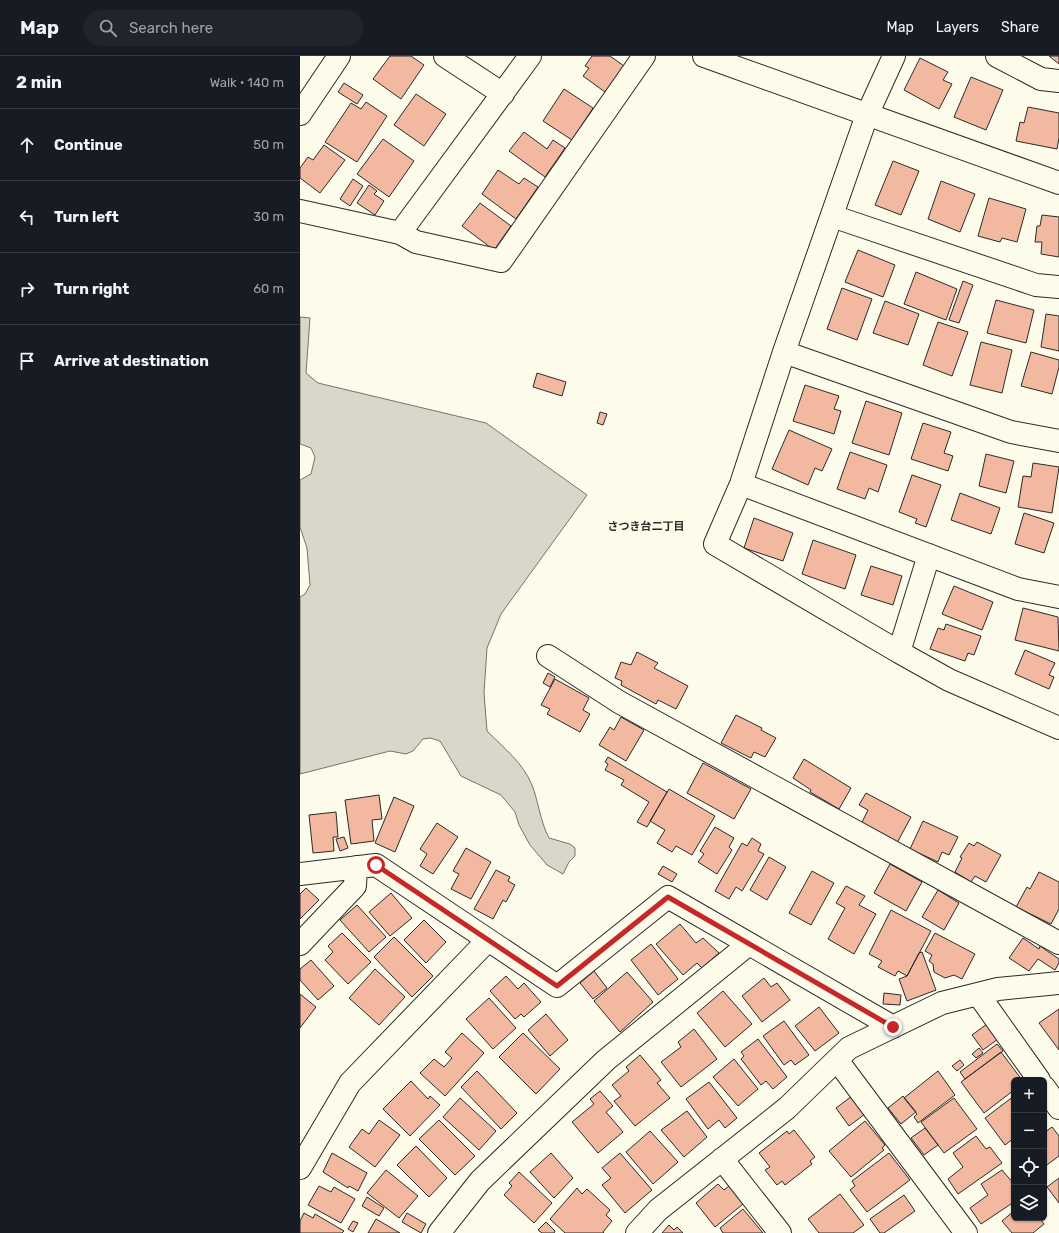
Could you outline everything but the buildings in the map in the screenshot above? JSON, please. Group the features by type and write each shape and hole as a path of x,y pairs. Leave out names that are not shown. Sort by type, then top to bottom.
{"street":[{"path":"300,114 339,56"},
{"path":"445,56 503,94"},
{"path":"400,233 530,56"},
{"path":"300,211 400,233 416,242 501,261 644,56"},
{"path":"704,56 1059,184"},
{"path":"894,56 867,115 784,352 741,484 715,544 949,680 1059,728"},
{"path":"997,56 1041,79 1059,81"},
{"path":"832,216 1036,285 1059,287"},
{"path":"784,352 1011,432 1059,441"},
{"path":"741,484 1018,588 1059,597"},
{"path":"899,652 930,555"},
{"path":"548,656 619,702 1059,943"},
{"path":"300,874 376,865 557,986 668,897 893,1027"},
{"path":"300,944 355,886 356,867"},
{"path":"300,1168 350,1084 488,940"},
{"path":"439,1233 480,1181 606,1060 749,944"},
{"path":"637,1233 658,1210 787,1108 849,1048 942,1003 998,989 1059,983"},
{"path":"978,994 1037,1077"},
{"path":"837,1060 966,1233"},
{"path":"1047,1091 1059,1108"},
{"path":"722,1159 780,1233"}],"shaded area":[{"path":"300,317 310,318 306,373 318,383 486,423 587,495 501,614 487,648 484,693 487,731 524,770 532,785 549,838 570,844 575,848 575,856 569,862 563,874 547,865 530,845 519,825 515,812 501,795 461,776 440,741 430,738 423,739 413,751 406,754 390,751 300,774 300,597 305,594 310,585 307,548 300,527 300,480 311,474 315,457 311,448 300,444"}],"district":[{"name":"さつき台二丁目","path":"646,526"}],"route":[{"path":"376,865 557,986 668,897 893,1027"}]}
